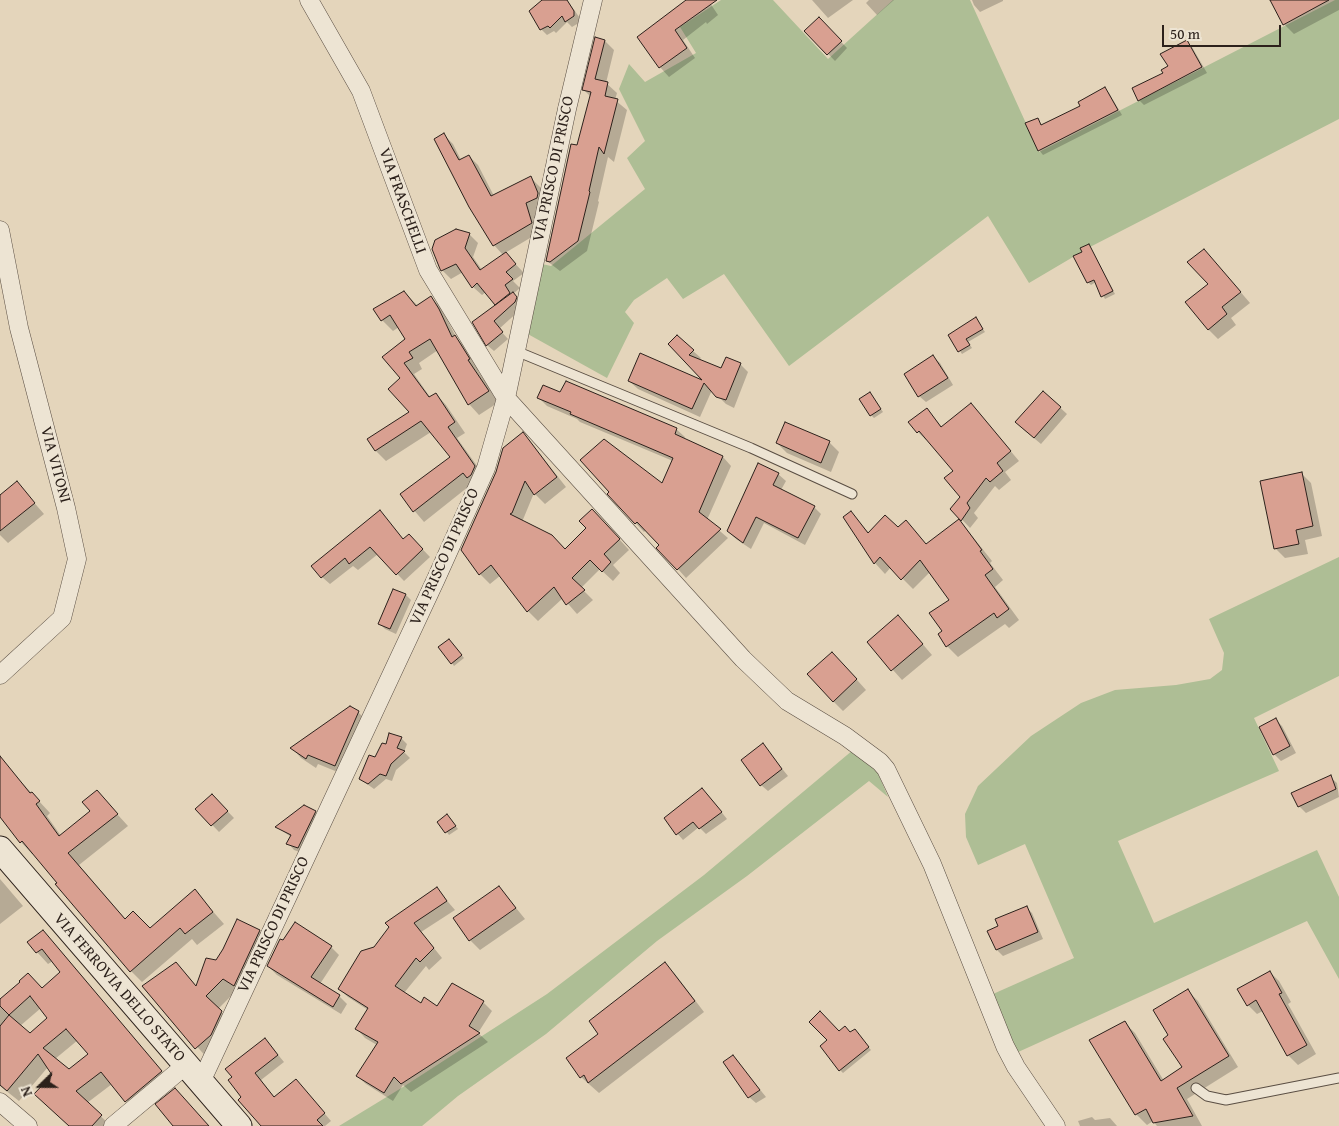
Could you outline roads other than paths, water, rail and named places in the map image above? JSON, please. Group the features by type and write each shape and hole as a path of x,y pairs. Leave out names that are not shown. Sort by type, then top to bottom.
{"main road":[{"name":"VIA FERROVIA DELLO STATO","path":"0,849 239,1126"}],"street":[{"name":"VIA FRASCHELLI","path":"309,0 361,91 428,270 506,398 737,651 786,701 845,736 886,768 932,864 1005,1046 1016,1067 1056,1126"},
{"name":"VIA PRISCO DI PRISCO","path":"193,1074 436,579 486,468 506,398 567,109 593,0"},
{"name":"VIA VITONI","path":"0,230 18,328 66,508 77,559 62,618 0,675"},
{"path":"113,1126 193,1074"},
{"path":"0,1102 28,1126"}],"lane":[{"path":"516,350 751,448 852,494"},
{"path":"1196,1088 1207,1096 1226,1100 1339,1078"}]}
